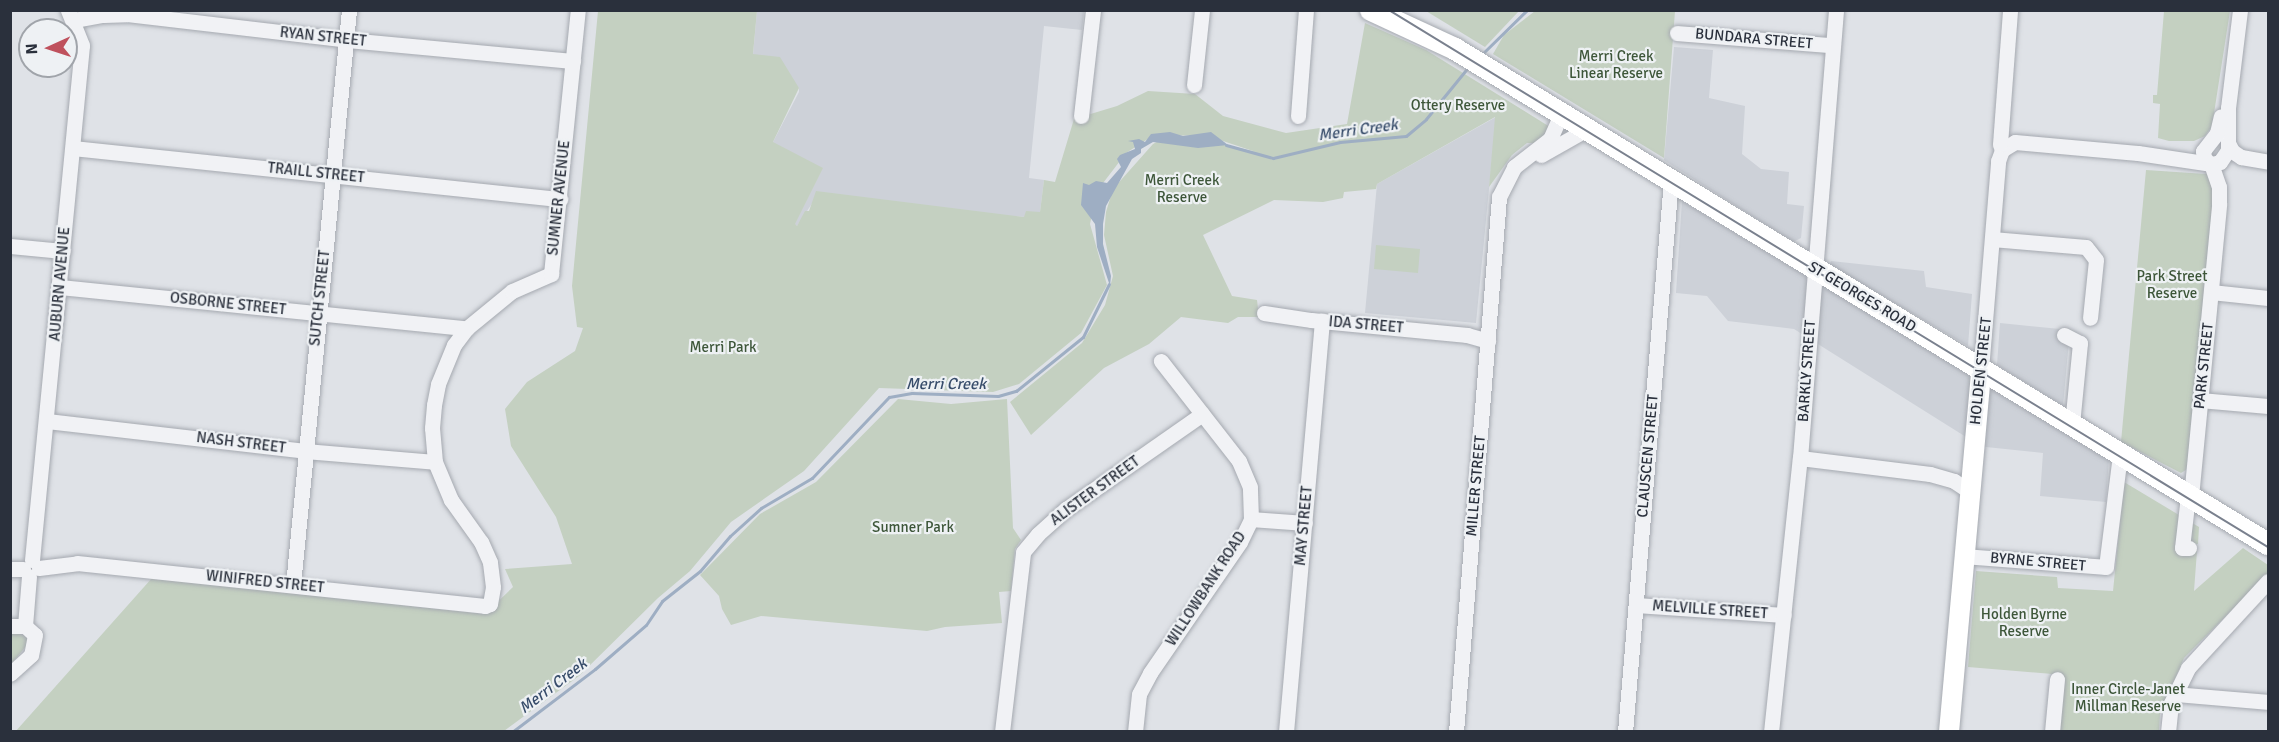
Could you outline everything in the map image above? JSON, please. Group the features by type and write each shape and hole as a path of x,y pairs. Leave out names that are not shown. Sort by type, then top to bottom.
{"highway":[{"name":"ST GEORGES ROAD","path":"1387,13 1455,49 2268,544"}],"main road":[{"name":"HOLDEN STREET","path":"1949,732 1982,370"}],"street":[{"name":"SUTCH STREET","path":"292,585 349,10"},
{"name":"SUMNER AVENUE","path":"490,604 493,587 490,561 481,542 451,500 435,462 432,428 438,384 454,345 467,328 512,291 550,274 560,199 578,10"},
{"path":"1081,116 1093,10"},
{"path":"1194,85 1202,10"},
{"path":"1298,116 1306,10"},
{"name":"BARKLY STREET","path":"1772,732 1800,458 1813,267 1831,45 1836,10"},
{"name":"HOLDEN STREET","path":"1982,370 1998,161 2002,150 2000,144 2010,10"},
{"path":"2138,153 2181,152 2206,146 2216,135 2221,123 2223,69 2233,10"},
{"path":"2212,164 2225,157 2228,143 2229,99 2240,10"},
{"name":"RYAN STREET","path":"71,15 127,14 346,40 573,61"},
{"name":"AUBURN AVENUE","path":"18,626 47,421 82,45 71,15"},
{"name":"BUNDARA STREET","path":"1677,33 1831,45"},
{"name":"MILLER STREET","path":"1456,732 1497,240 1498,202 1505,181 1518,164 1548,142 1561,114"},
{"name":"MILLER STREET","path":"1497,240 1506,199 1522,171 1539,157 1587,129"},
{"path":"2002,150 2015,142 2138,153 2212,164 2262,161"},
{"path":"2228,143 2236,155 2262,161"},
{"name":"PARK STREET","path":"2189,548 2182,548 2190,496 2220,193 2212,164 2203,156 2206,146"},
{"name":"TRAILL STREET","path":"73,148 560,199"},
{"name":"CLAUSCEN STREET","path":"1625,732 1671,180"},
{"path":"1992,239 2086,247 2096,260 2090,318"},
{"path":"10,246 63,251"},
{"name":"OSBORNE STREET","path":"60,287 467,328"},
{"path":"2211,292 2268,298"},
{"name":"IDA STREET","path":"1264,312 1322,321 1489,337"},
{"name":"MAY STREET","path":"1286,732 1322,321"},
{"path":"2064,335 2080,343 2072,425"},
{"name":"WILLOWBANK ROAD","path":"1135,732 1139,694 1150,673 1221,571 1251,519 1250,487 1239,461 1161,361"},
{"path":"2200,400 2268,406"},
{"name":"ALISTER STREET","path":"1002,732 1023,552 1038,534 1066,508 1202,414"},
{"name":"NASH STREET","path":"47,421 305,451 435,462"},
{"name":"BYRNE STREET","path":"1964,556 2101,568 2109,562 2120,454"},
{"path":"1800,458 1930,474 1954,481 1970,491"},
{"path":"1930,474 1961,470 1972,462"},
{"path":"1251,519 1305,523"},
{"name":"WINIFRED STREET","path":"27,568 78,563 485,606 490,604"},
{"path":"2168,732 2171,703 2191,663 2268,582"},
{"name":"MELVILLE STREET","path":"1636,605 1784,615"},
{"path":"10,674 31,655 34,646 35,635 18,626"},
{"path":"2052,732 2057,679"},
{"path":"2175,694 2268,702"}],"shaded area":[{"path":"757,11 1084,11 1082,30 1044,26 1029,178 1044,180 1040,212 1025,217 813,202 797,226 744,198 799,92 799,88 753,55"},
{"path":"1674,47 1713,50 1709,98 1745,106 1742,154 1761,169 1789,172 1787,204 1804,206 1801,238 1793,242 1664,160"},
{"path":"1496,117 1476,323 1365,313 1377,184"},
{"path":"1682,201 2109,457 2106,502 2040,496 2043,453 1986,447 1974,442 1794,329 1728,321 1707,296 1676,293"},
{"path":"1831,261 1924,271 1926,287 1972,294 1968,346 1830,265"},
{"path":"2000,323 2070,330 2063,406 1997,365"}],"green space":[{"name":"Merri Park","path":"598,11 757,11 753,54 780,57 799,88 773,142 823,168 795,224 797,226 805,211 809,211 816,191 1024,217 1026,211 1040,212 1044,180 1055,182 1074,119 1117,106 1148,91 1195,94 1223,116 1286,133 1347,124 1365,23 1426,50 1550,127 1541,143 1527,143 1512,155 1489,187 1495,117 1377,184 1376,189 1344,192 1343,198 1323,202 1274,200 1203,235 1232,296 1257,300 1259,317 1238,317 1228,323 1181,317 1149,344 1104,368 1031,435 1010,402 1082,343 1105,305 1113,276 1104,235 1106,212 1113,189 1153,144 1166,137 1204,139 1256,152 1208,136 1154,135 1126,153 1097,191 1090,224 1107,285 1081,333 1019,384 993,392 879,388 804,471 731,522 690,571 658,598 579,676 504,731 15,732 152,578 485,614 513,587 505,569 572,564 556,517 511,446 505,409 527,382 575,351 583,328 577,327 572,286"},
{"path":"1426,11 1519,11 1485,47"},
{"name":"Merri Creek Linear Reserve","path":"1535,11 1675,11 1664,158 1493,54 1504,35"},
{"path":"2164,11 2230,11 2212,126 2205,136 2194,141 2169,141 2158,138 2160,104 2153,103 2153,95 2157,95"},
{"name":"Park Street Reserve","path":"2146,170 2206,174 2215,179 2189,468 2181,473 2121,442"},
{"path":"1376,245 1420,249 1418,273 1374,269"},
{"name":"Sumner Park","path":"898,399 951,404 1007,399 1013,528 1021,540 1015,549 1011,591 999,592 1002,623 945,627 927,631 761,616 731,625 722,609 719,596 700,575 760,514 816,482"},
{"path":"2124,482 2199,527 2198,544 2195,544 2194,551 2197,551 2194,591 2243,548 2268,565 2268,574 2184,658 2160,714 2159,731 2058,731 2064,675 1968,667 1976,571 2057,577 2058,588 2113,591"},
{"path":"10,632 25,634 28,639 28,644 12,663"}],"water":[{"path":"1170,132 1183,136 1211,132 1228,145 1198,148 1153,142 1141,149 1141,153 1132,159 1106,206 1103,244 1111,276 1110,286 1097,247 1095,224 1081,205 1083,183 1089,185 1096,181 1107,183 1121,167 1117,159 1120,155 1135,149 1133,142 1128,141 1139,139 1145,142 1151,134"}],"waterway":[{"name":"Merri Creek","path":"1480,56 1527,10"},
{"name":"Merri Creek","path":"1226,145 1273,158 1340,142 1406,136 1426,119 1469,66"},
{"name":"Merri Creek","path":"512,732 595,669 646,625 662,601 700,571 730,536 761,508 812,478 889,397 912,393 998,396 1016,391 1083,337 1109,284"}],"tram line":[{"path":"1389,10 2268,547"}],"park label":[{"name":"Ottery Reserve","path":"1458,106"},
{"name":"Merri Creek Reserve","path":"1182,188"},
{"name":"Holden Byrne Reserve","path":"2024,622"},
{"name":"Inner Circle-Janet Millman Reserve","path":"2128,698"}]}
